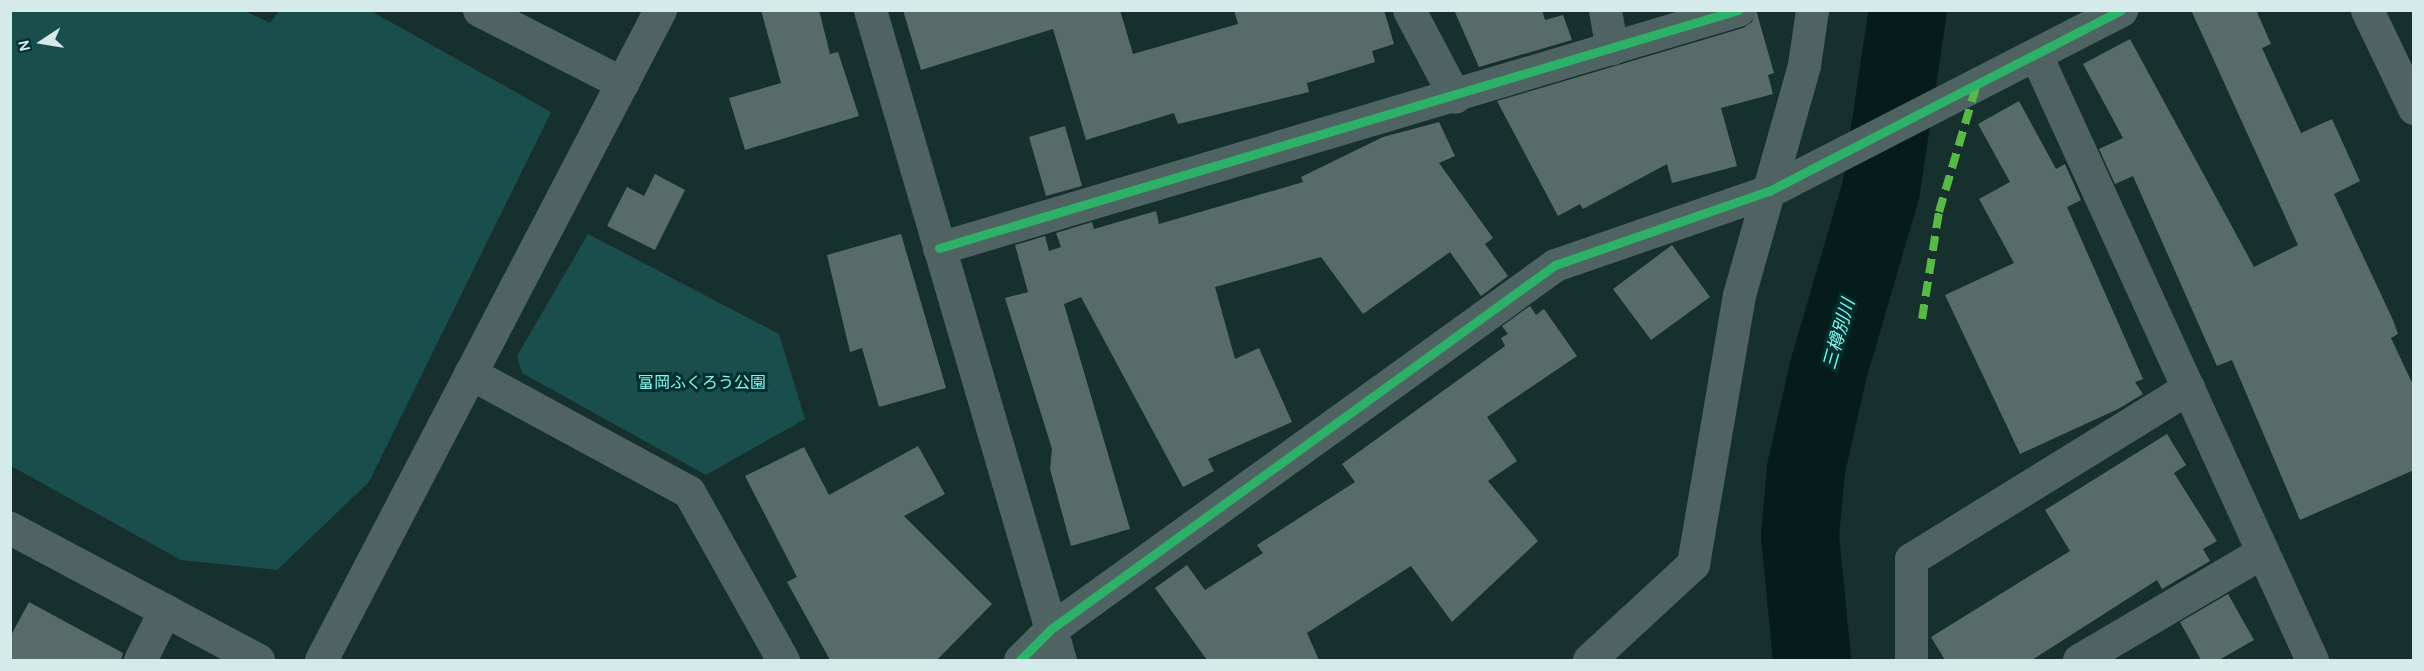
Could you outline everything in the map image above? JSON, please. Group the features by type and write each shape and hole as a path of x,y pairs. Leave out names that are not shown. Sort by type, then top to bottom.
{"street":[{"path":"479,10 622,83"},
{"path":"321,660 660,10"},
{"path":"870,10 1060,660"},
{"path":"1409,10 1455,97"},
{"path":"1605,10 1612,48"},
{"path":"939,248 1455,97 1738,10"},
{"path":"1589,660 1693,564 1739,295 1804,65 1812,10"},
{"path":"1020,660 1051,629 1555,265 1769,191 1965,93 2121,10"},
{"path":"2367,10 2414,108"},
{"path":"2036,55 2312,660"},
{"path":"470,373 689,492 783,660"},
{"path":"1911,660 1911,559 2188,388"},
{"path":"10,528 258,660"},
{"path":"2079,660 2262,552"},
{"path":"140,660 165,610"}],"green space":[{"path":"11,10 245,11 270,23 279,11 371,11 551,112 369,482 277,570 181,560 11,466"},
{"name":"富岡ふくろう公園","path":"588,234 779,334 805,419 706,475 522,373 517,356"}],"building":[{"path":"761,10 819,10 830,54 838,52 859,116 745,150 729,98 781,83"},
{"path":"903,10 1120,10 1133,54 1238,24 1234,10 1384,10 1394,44 1372,51 1375,62 1307,83 1309,92 1178,124 1174,113 1086,140 1053,29 921,70"},
{"path":"1454,10 1542,10 1545,20 1563,15 1572,40 1479,67"},
{"path":"1756,10 1774,73 1768,75 1773,94 1721,108 1737,166 1672,183 1667,164 1583,209 1580,204 1558,216 1497,101 1743,28 1752,22"},
{"path":"2191,10 2256,10 2271,44 2262,48 2301,133 2332,119 2360,181 2334,194 2393,320 2398,334 2391,338 2414,387 2414,470 2300,520 2232,360 2217,366 2133,176 2115,184 2099,149 2123,138 2083,64 2130,39 2254,267 2298,245"},
{"path":"2019,101 2056,169 2065,164 2081,200 2067,207 2143,379 2135,382 2143,394 2118,409 2020,454 1945,295 2014,263 1979,199 2010,182 1978,124"},
{"path":"1439,122 1455,156 1439,163 1493,238 1485,244 1508,276 1481,296 1450,252 1363,314 1321,257 1215,287 1235,359 1259,348 1292,422 1208,459 1214,471 1183,487 1081,297 1064,304 1130,529 1071,546 1050,469 1052,449 1005,298 1028,292 1015,245 1045,236 1049,251 1061,247 1056,233 1092,222 1094,229 1156,211 1159,224 1303,182 1301,177 1383,137"},
{"path":"1065,126 1082,186 1046,196 1029,137"},
{"path":"655,174 685,190 655,250 607,226 627,187 644,196"},
{"path":"901,234 946,388 879,407 862,348 850,352 827,255"},
{"path":"1672,245 1710,297 1651,340 1613,289"},
{"path":"1530,306 1536,315 1544,309 1577,356 1487,417 1517,461 1488,481 1538,541 1452,622 1411,566 1307,633 1319,660 1207,660 1155,588 1187,565 1205,590 1263,553 1257,545 1355,482 1342,464 1505,346 1501,338 1508,334 1502,326"},
{"path":"2167,434 2186,465 2174,473 2217,541 2203,549 2210,561 2162,589 2157,580 2032,660 1945,660 1931,637 2070,551 2045,510"},
{"path":"918,446 945,494 904,516 992,604 937,660 830,660 787,582 797,577 745,476 804,447 829,495"},
{"path":"2228,594 2254,640 2219,660 2201,660 2180,622"},
{"path":"29,602 123,653 121,660 10,660 10,637"}],"waterway":[{"name":"三樽別川","path":"1812,660 1800,535 1806,469 1828,371 1881,190 1908,10"}],"marked path":[{"path":"1922,319 1939,212 1976,87"}],"cycle path":[{"path":"939,248 1738,10"},
{"path":"1020,660 1051,629 1555,265 1769,191 2121,10"}]}
